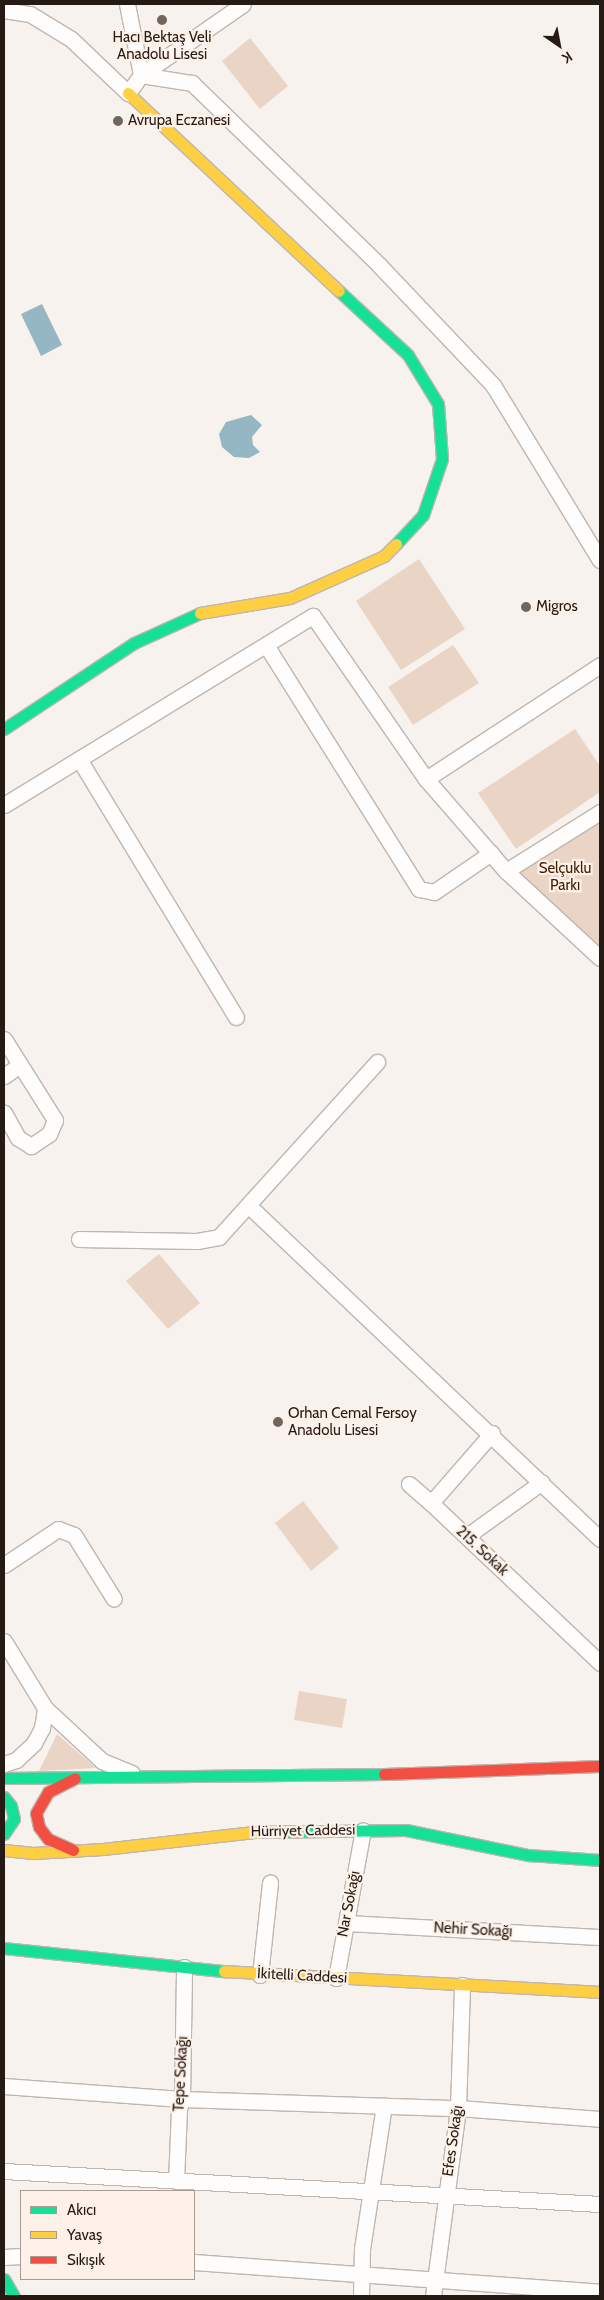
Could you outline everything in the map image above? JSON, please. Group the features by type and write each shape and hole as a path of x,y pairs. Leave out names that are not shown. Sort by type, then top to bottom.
{"main road":[{"path":"4,729 134,643 209,609 290,598 384,556 423,515 442,459 438,404 408,355 128,93"},
{"path":"4,1778 139,1775 320,1776 600,1766"},
{"path":"77,1851 48,1839 39,1827 36,1814 48,1792 61,1783 84,1776"},
{"path":"4,1797 11,1806 14,1819 4,1834"},
{"name":"Hürriyet Caddesi","path":"4,1850 33,1853 77,1851 226,1833 406,1830 528,1855 585,1862 600,1860"},
{"name":"İkitelli Caddesi","path":"4,1948 260,1975 600,1992"},
{"path":"4,2279 14,2296"}],"street":[{"path":"127,4 141,75"},
{"path":"4,10 30,14 71,38 128,93 141,75 243,4"},
{"path":"141,75 192,83 454,341 493,385 600,560"},
{"path":"4,805 313,616 426,779 506,871 600,958"},
{"path":"266,645 419,888 434,892 492,853"},
{"path":"426,779 600,665"},
{"path":"79,759 236,1017"},
{"path":"506,871 600,812"},
{"path":"4,1039 55,1120 49,1134 31,1146 18,1138 4,1113"},
{"path":"79,1239 196,1241 219,1237 377,1062"},
{"path":"4,1076 20,1065"},
{"path":"248,1206 492,1433 600,1539"},
{"path":"431,1503 492,1433"},
{"path":"467,1536 542,1482"},
{"name":"215. Sokak","path":"409,1484 598,1656"},
{"path":"4,1565 58,1529 74,1535 114,1599"},
{"path":"4,1641 45,1708 102,1760 139,1775"},
{"path":"4,1764 16,1760 34,1743 42,1728 45,1708"},
{"name":"Nar Sokağı","path":"336,1978 363,1830"},
{"path":"260,1975 270,1884"},
{"name":"Nehir Sokağı","path":"346,1923 600,1937"},
{"name":"Tepe Sokağı","path":"176,2181 179,2109 182,2099 184,1967"},
{"name":"Efes Sokağı","path":"433,2296 433,2279 458,2108 462,1985"},
{"path":"4,2086 182,2099 458,2108 600,2119"},
{"path":"362,2296 362,2249 373,2190 384,2106"},
{"path":"4,2171 600,2204"},
{"path":"4,2257 20,2256"},
{"path":"195,2262 363,2272 600,2292"}],"green space":[{"path":"250,38 288,86 260,109 222,61"},
{"path":"419,559 465,629 401,670 356,601"},
{"path":"453,645 479,683 413,725 388,687"},
{"path":"575,729 600,766 600,792 516,849 478,793"},
{"name":"Selçuklu Parkı","path":"600,815 600,958 506,871"},
{"path":"159,1254 200,1303 168,1329 126,1281"},
{"path":"303,1501 339,1548 311,1571 275,1523"},
{"path":"299,1691 347,1699 342,1728 294,1720"},
{"path":"57,1734 96,1768 39,1771"}],"water":[{"path":"42,304 62,345 41,356 21,314"},
{"path":"251,415 262,425 252,437 253,445 260,452 249,458 234,457 222,447 219,434 226,422"}],"traffic: fast":[{"path":"339,291 408,355 438,404 442,459 423,515 396,544"},
{"path":"4,729 134,643 200,613"},
{"path":"4,1778 384,1774"},
{"path":"4,1797 11,1806 14,1819 4,1834"},
{"path":"254,1832 406,1830 528,1855 600,1860"},
{"path":"4,1948 224,1971"},
{"path":"4,2279 14,2296"}],"traffic: slow":[{"path":"128,93 339,291"},
{"path":"200,613 290,598 384,556 396,544"},
{"path":"4,1850 33,1853 103,1849 254,1832"},
{"path":"224,1971 600,1992"}],"traffic: jam":[{"path":"384,1774 600,1766"},
{"path":"73,1850 48,1839 39,1827 36,1813 48,1792 75,1778"}],"place":[{"name":"Hacı Bektaş Veli Anadolu Lisesi","path":"162,20"},
{"name":"Avrupa Eczanesi","path":"118,121"},
{"name":"Migros","path":"526,607"},
{"name":"Orhan Cemal Fersoy Anadolu Lisesi","path":"278,1422"}]}
